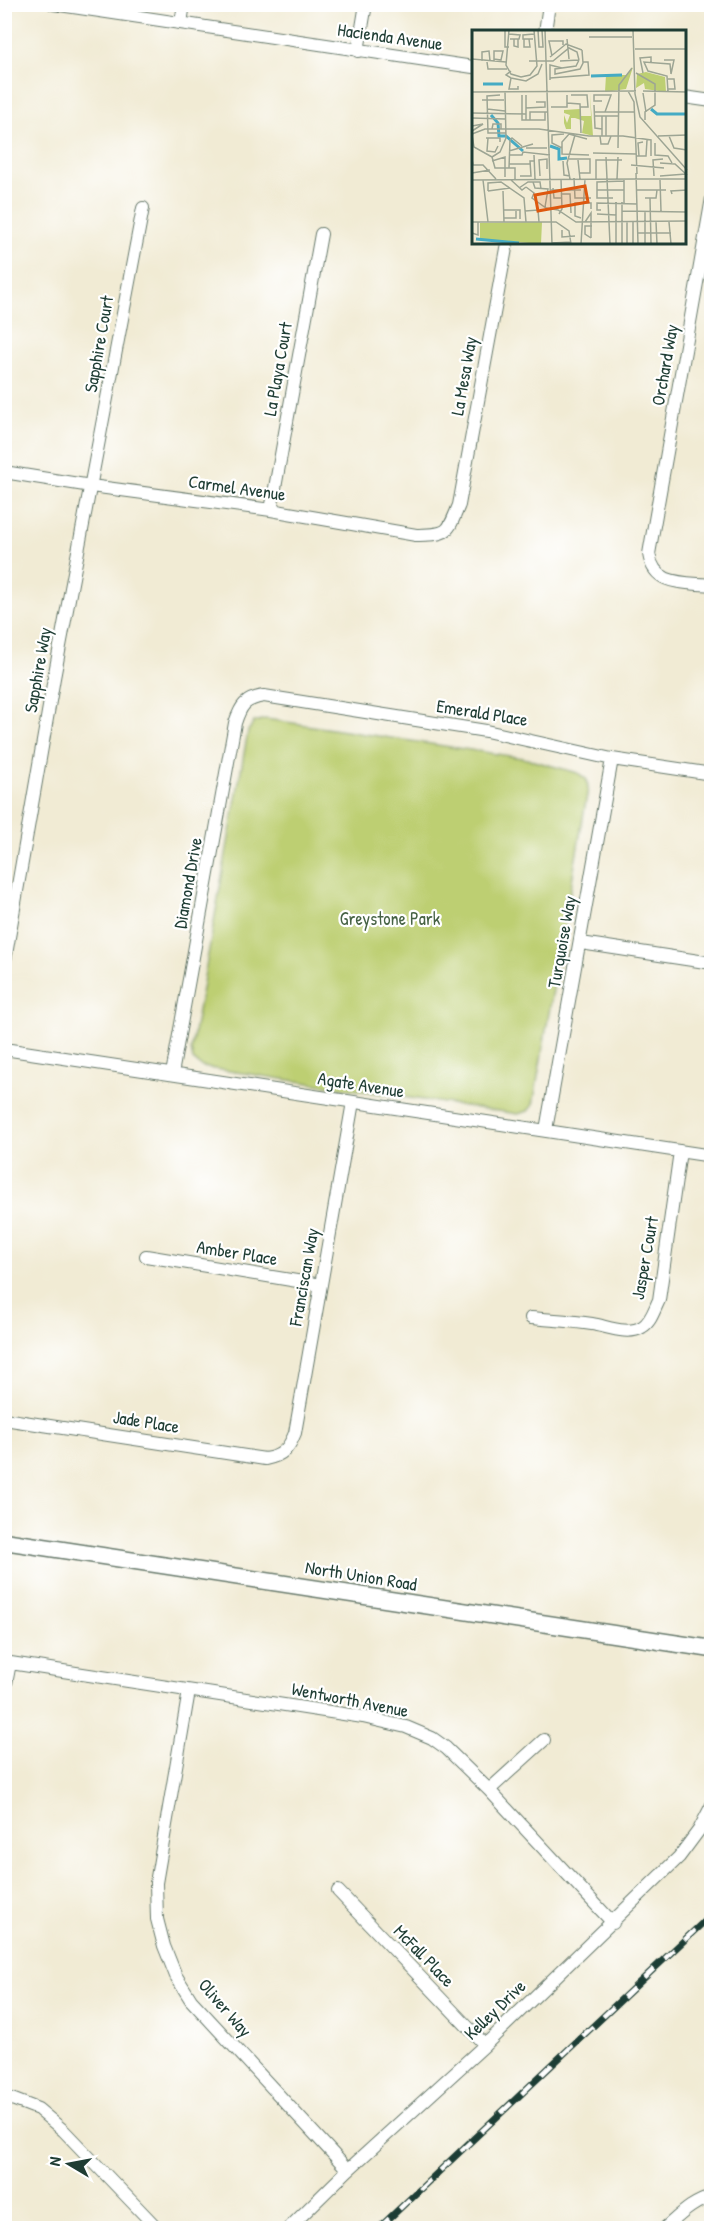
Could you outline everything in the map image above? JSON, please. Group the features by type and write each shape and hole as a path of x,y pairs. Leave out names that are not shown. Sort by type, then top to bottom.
{"street":[{"name":"Hacienda Avenue","path":"53,4 472,67"},
{"path":"181,23 184,4"},
{"path":"358,51 366,4"},
{"path":"544,30 549,4"},
{"path":"686,97 711,101"},
{"name":"Orchard Way","path":"711,198 649,554 651,565 658,575 668,580 711,585"},
{"name":"Sapphire Court","path":"92,486 143,208"},
{"name":"La Playa Court","path":"271,510 321,234"},
{"name":"La Mesa Way","path":"455,515 459,505 507,244"},
{"name":"Carmel Avenue","path":"4,472 271,510 416,535 440,534 449,529 455,515"},
{"name":"Sapphire Way","path":"4,966 52,690 92,486"},
{"name":"Emerald Place","path":"246,701 264,696 486,730 612,759 711,774"},
{"name":"Diamond Drive","path":"172,1074 235,723 241,706 246,701"},
{"name":"Turquoise Way","path":"546,1130 612,759"},
{"path":"580,943 711,963"},
{"name":"Agate Avenue","path":"4,1049 711,1156"},
{"name":"Franciscan Way","path":"282,1454 289,1447 295,1433 353,1102"},
{"name":"Jasper Court","path":"531,1318 636,1330 650,1320 659,1300 680,1151"},
{"name":"Amber Place","path":"146,1256 321,1285"},
{"name":"Jade Place","path":"4,1419 265,1459 282,1454"},
{"name":"North Union Road","path":"4,1541 711,1649"},
{"path":"4,1694 7,1663"},
{"name":"Wentworth Avenue","path":"7,1663 363,1717 406,1727 432,1738 446,1748 489,1790 613,1923"},
{"name":"Oliver Way","path":"189,1691 156,1883 158,1919 164,1946 176,1976 191,2000 348,2170"},
{"path":"489,1790 544,1740"},
{"name":"Kelley Drive","path":"289,2229 348,2170 485,2045 613,1923 679,1857 699,1830 711,1805"},
{"name":"McFall Place","path":"338,1891 485,2045"},
{"path":"4,2096 38,2109 64,2131 157,2229"},
{"path":"665,2229 687,2209 711,2197"}],"green space":[{"name":"Greystone Park","path":"266,719 523,758 578,773 587,780 588,789 533,1105 528,1111 518,1114 202,1067 193,1060 191,1050 248,731 254,722"}],"railway":[{"path":"379,2228 712,1914"}]}
